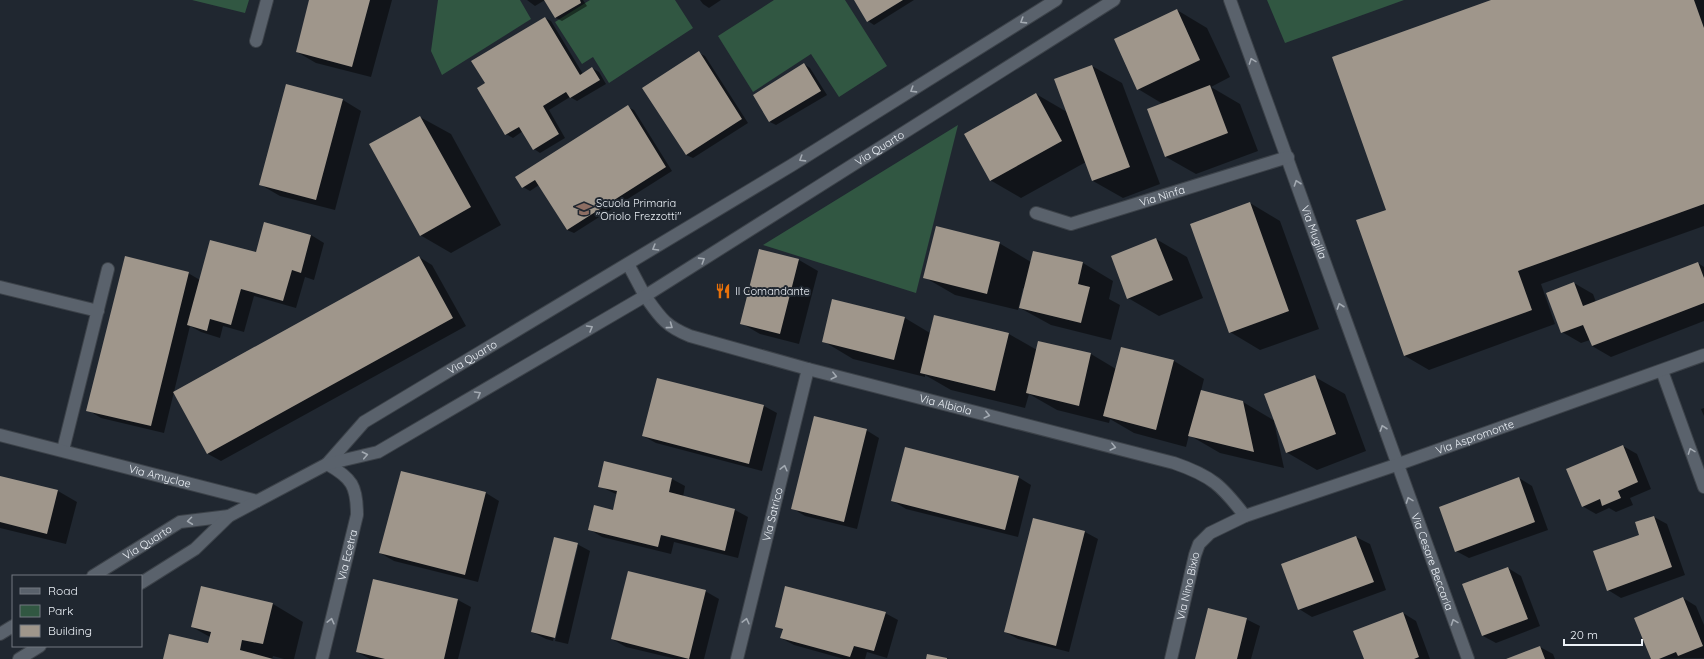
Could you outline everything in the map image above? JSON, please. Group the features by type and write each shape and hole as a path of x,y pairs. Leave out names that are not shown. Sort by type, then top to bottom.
{"street":[{"path":"256,41 267,0"},
{"name":"Via Quarto","path":"326,464 364,422 792,165 1056,0"},
{"name":"Via Quarto","path":"142,582 195,549 229,516 326,464 378,452 645,296 1114,0"},
{"name":"Via Mugilla","path":"1230,0 1288,157 1396,465"},
{"name":"Via Ninfa","path":"1036,213 1071,224 1288,157"},
{"path":"628,264 645,296"},
{"path":"63,450 108,269"},
{"path":"0,287 98,311"},
{"name":"Via Albiola","path":"645,296 663,321 674,330 690,336 808,369 1180,465 1197,471 1217,483 1246,516"},
{"name":"Via Aspromonte","path":"1246,516 1396,465 1704,356"},
{"name":"Via Satrico","path":"737,659 808,369"},
{"path":"1662,371 1704,487"},
{"name":"Via Amyclae","path":"0,435 257,501"},
{"name":"Via Ecetra","path":"322,659 357,515 357,500 354,486 342,472 326,464"},
{"name":"Via Cesare Beccaria","path":"1396,465 1468,659"},
{"name":"Via Quarto","path":"95,575 180,522 229,516"},
{"name":"Via Nino Bixio","path":"1171,659 1195,554 1199,544 1210,533 1246,516"},
{"path":"0,634 12,627"},
{"path":"19,659 38,647"}],"green space":[{"path":"192,0 249,0 245,13"},
{"path":"438,0 520,0 531,19 442,75 431,51"},
{"path":"590,0 675,0 693,28 609,83 593,57 582,64 555,22"},
{"path":"774,0 845,0 887,66 839,97 811,54 753,92 718,36"},
{"path":"1267,0 1404,0 1285,43"},
{"path":"958,125 916,293 763,245"}],"building":[{"path":"309,0 370,0 352,67 296,52"},
{"path":"544,0 580,0 581,3 555,18"},
{"path":"854,0 903,0 867,22"},
{"path":"1491,0 1694,0 1704,28 1704,204 1518,271 1532,310 1404,356 1356,220 1386,210 1332,57"},
{"path":"1177,9 1200,60 1137,90 1114,39"},
{"path":"545,17 580,75 592,67 600,80 570,98 566,92 543,106 559,134 533,150 519,127 505,135 477,88 485,83 471,61"},
{"path":"699,51 742,119 686,155 642,88"},
{"path":"804,63 821,91 769,122 753,95"},
{"path":"1092,65 1130,167 1092,181 1054,79"},
{"path":"286,84 343,99 316,200 259,185"},
{"path":"1210,85 1228,133 1165,157 1147,109"},
{"path":"1036,93 1062,141 990,181 964,134"},
{"path":"628,105 666,167 567,230 535,180 522,188 515,177"},
{"path":"420,116 471,207 420,236 369,144"},
{"path":"1250,202 1289,311 1229,333 1190,224"},
{"path":"264,222 311,235 301,273 292,270 283,301 241,289 231,325 210,319 207,331 187,325 210,240 256,252"},
{"path":"936,226 1000,242 987,294 923,278"},
{"path":"1156,238 1173,280 1127,299 1111,256"},
{"path":"759,249 799,259 780,334 740,324"},
{"path":"1033,251 1083,262 1078,284 1090,287 1081,323 1019,308"},
{"path":"125,256 189,272 151,426 86,411"},
{"path":"419,256 453,318 207,454 173,392"},
{"path":"1698,262 1704,278 1704,303 1592,346 1583,325 1561,333 1546,293 1574,282 1583,306"},
{"path":"832,299 905,317 894,360 822,342"},
{"path":"934,315 1009,333 995,391 920,373"},
{"path":"1038,341 1091,353 1079,406 1026,393"},
{"path":"1121,347 1174,360 1156,430 1103,416"},
{"path":"1315,375 1336,434 1286,453 1264,394"},
{"path":"657,378 764,405 749,464 642,436"},
{"path":"1201,390 1243,401 1254,452 1188,436"},
{"path":"814,416 867,429 844,522 791,509"},
{"path":"1623,445 1638,482 1618,491 1621,498 1602,506 1600,499 1582,507 1566,469"},
{"path":"905,447 1019,476 1005,530 891,501"},
{"path":"604,461 672,478 669,492 735,509 725,551 661,535 658,547 588,530 594,505 613,510 617,491 598,487"},
{"path":"401,471 486,492 465,575 379,553"},
{"path":"0,476 58,490 47,534 0,522"},
{"path":"1519,477 1535,522 1455,552 1439,507"},
{"path":"1654,516 1672,567 1607,591 1593,551 1639,535 1635,522"},
{"path":"1033,518 1085,531 1056,646 1004,632"},
{"path":"1356,536 1374,582 1298,610 1281,564"},
{"path":"554,537 578,543 555,638 531,632"},
{"path":"1508,567 1528,619 1482,636 1462,584"},
{"path":"628,571 706,590 689,659 611,639"},
{"path":"373,579 458,599 444,659 385,659 356,652"},
{"path":"201,586 273,603 263,644 242,640 240,650 273,659 163,659 169,634 208,643 211,632 191,627"},
{"path":"785,586 886,612 874,651 854,646 850,657 780,638 783,629 775,627"},
{"path":"1683,597 1703,646 1678,656 1676,652 1659,659 1651,659 1634,618"},
{"path":"1208,608 1247,618 1237,659 1195,659"},
{"path":"1403,612 1419,657 1414,659 1364,659 1353,631"},
{"path":"1540,646 1545,659 1506,659"},
{"path":"927,654 947,658 947,659 926,659"}],"place":[{"name":"Scuola Primaria \"Oriolo Frezzotti\"","path":"584,209"},
{"name":"Il Comandante","path":"723,291"}]}
